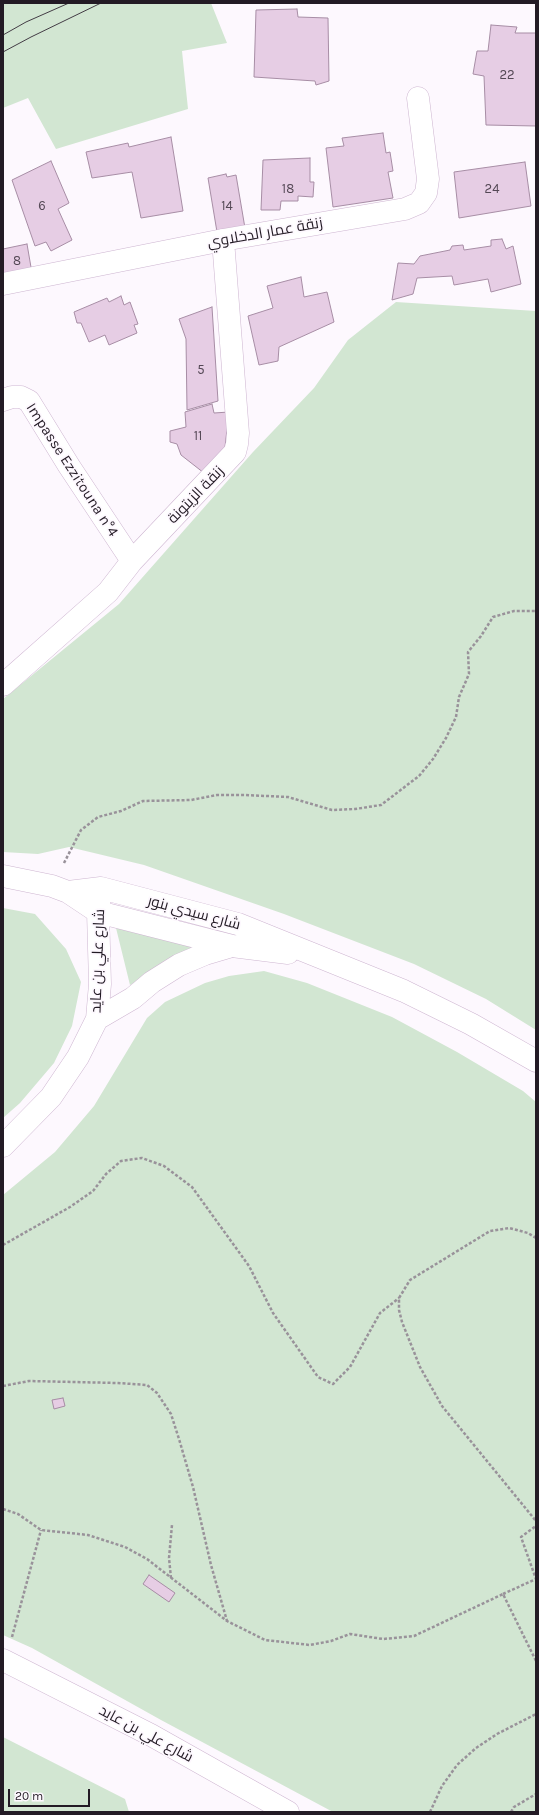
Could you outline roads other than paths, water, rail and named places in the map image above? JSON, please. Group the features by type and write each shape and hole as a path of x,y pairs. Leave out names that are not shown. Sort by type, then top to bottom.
{"street":[{"name":"زنقة عمار الدخلاوي","path":"3,284 223,240 405,209 419,203 426,193 428,179 418,98"},
{"name":"زنقة الزيتونة","path":"3,685 108,592 132,561 235,452 238,444 223,240"},
{"name":"Impasse Ezzitouna n°4","path":"3,400 12,397 21,397 29,401 69,466 132,561"},
{"name":"شارع سيدي بنور","path":"3,876 60,889 101,888 238,924 315,956 404,990 471,1024 536,1061"},
{"name":"شارع علي بن عايد","path":"3,1146 51,1097 78,1057 97,1019 100,984 98,912 101,888"},
{"name":"شارع سيدي بنور","path":"60,889 98,912 232,946 315,956"},
{"path":"97,1019 133,998 152,982 179,965 205,954 232,946"},
{"name":"شارع علي بن عايد","path":"4,1661 151,1735 288,1812"}],"tram line":[{"path":"3,35 26,22 69,3"},
{"path":"3,52 101,3"}]}
